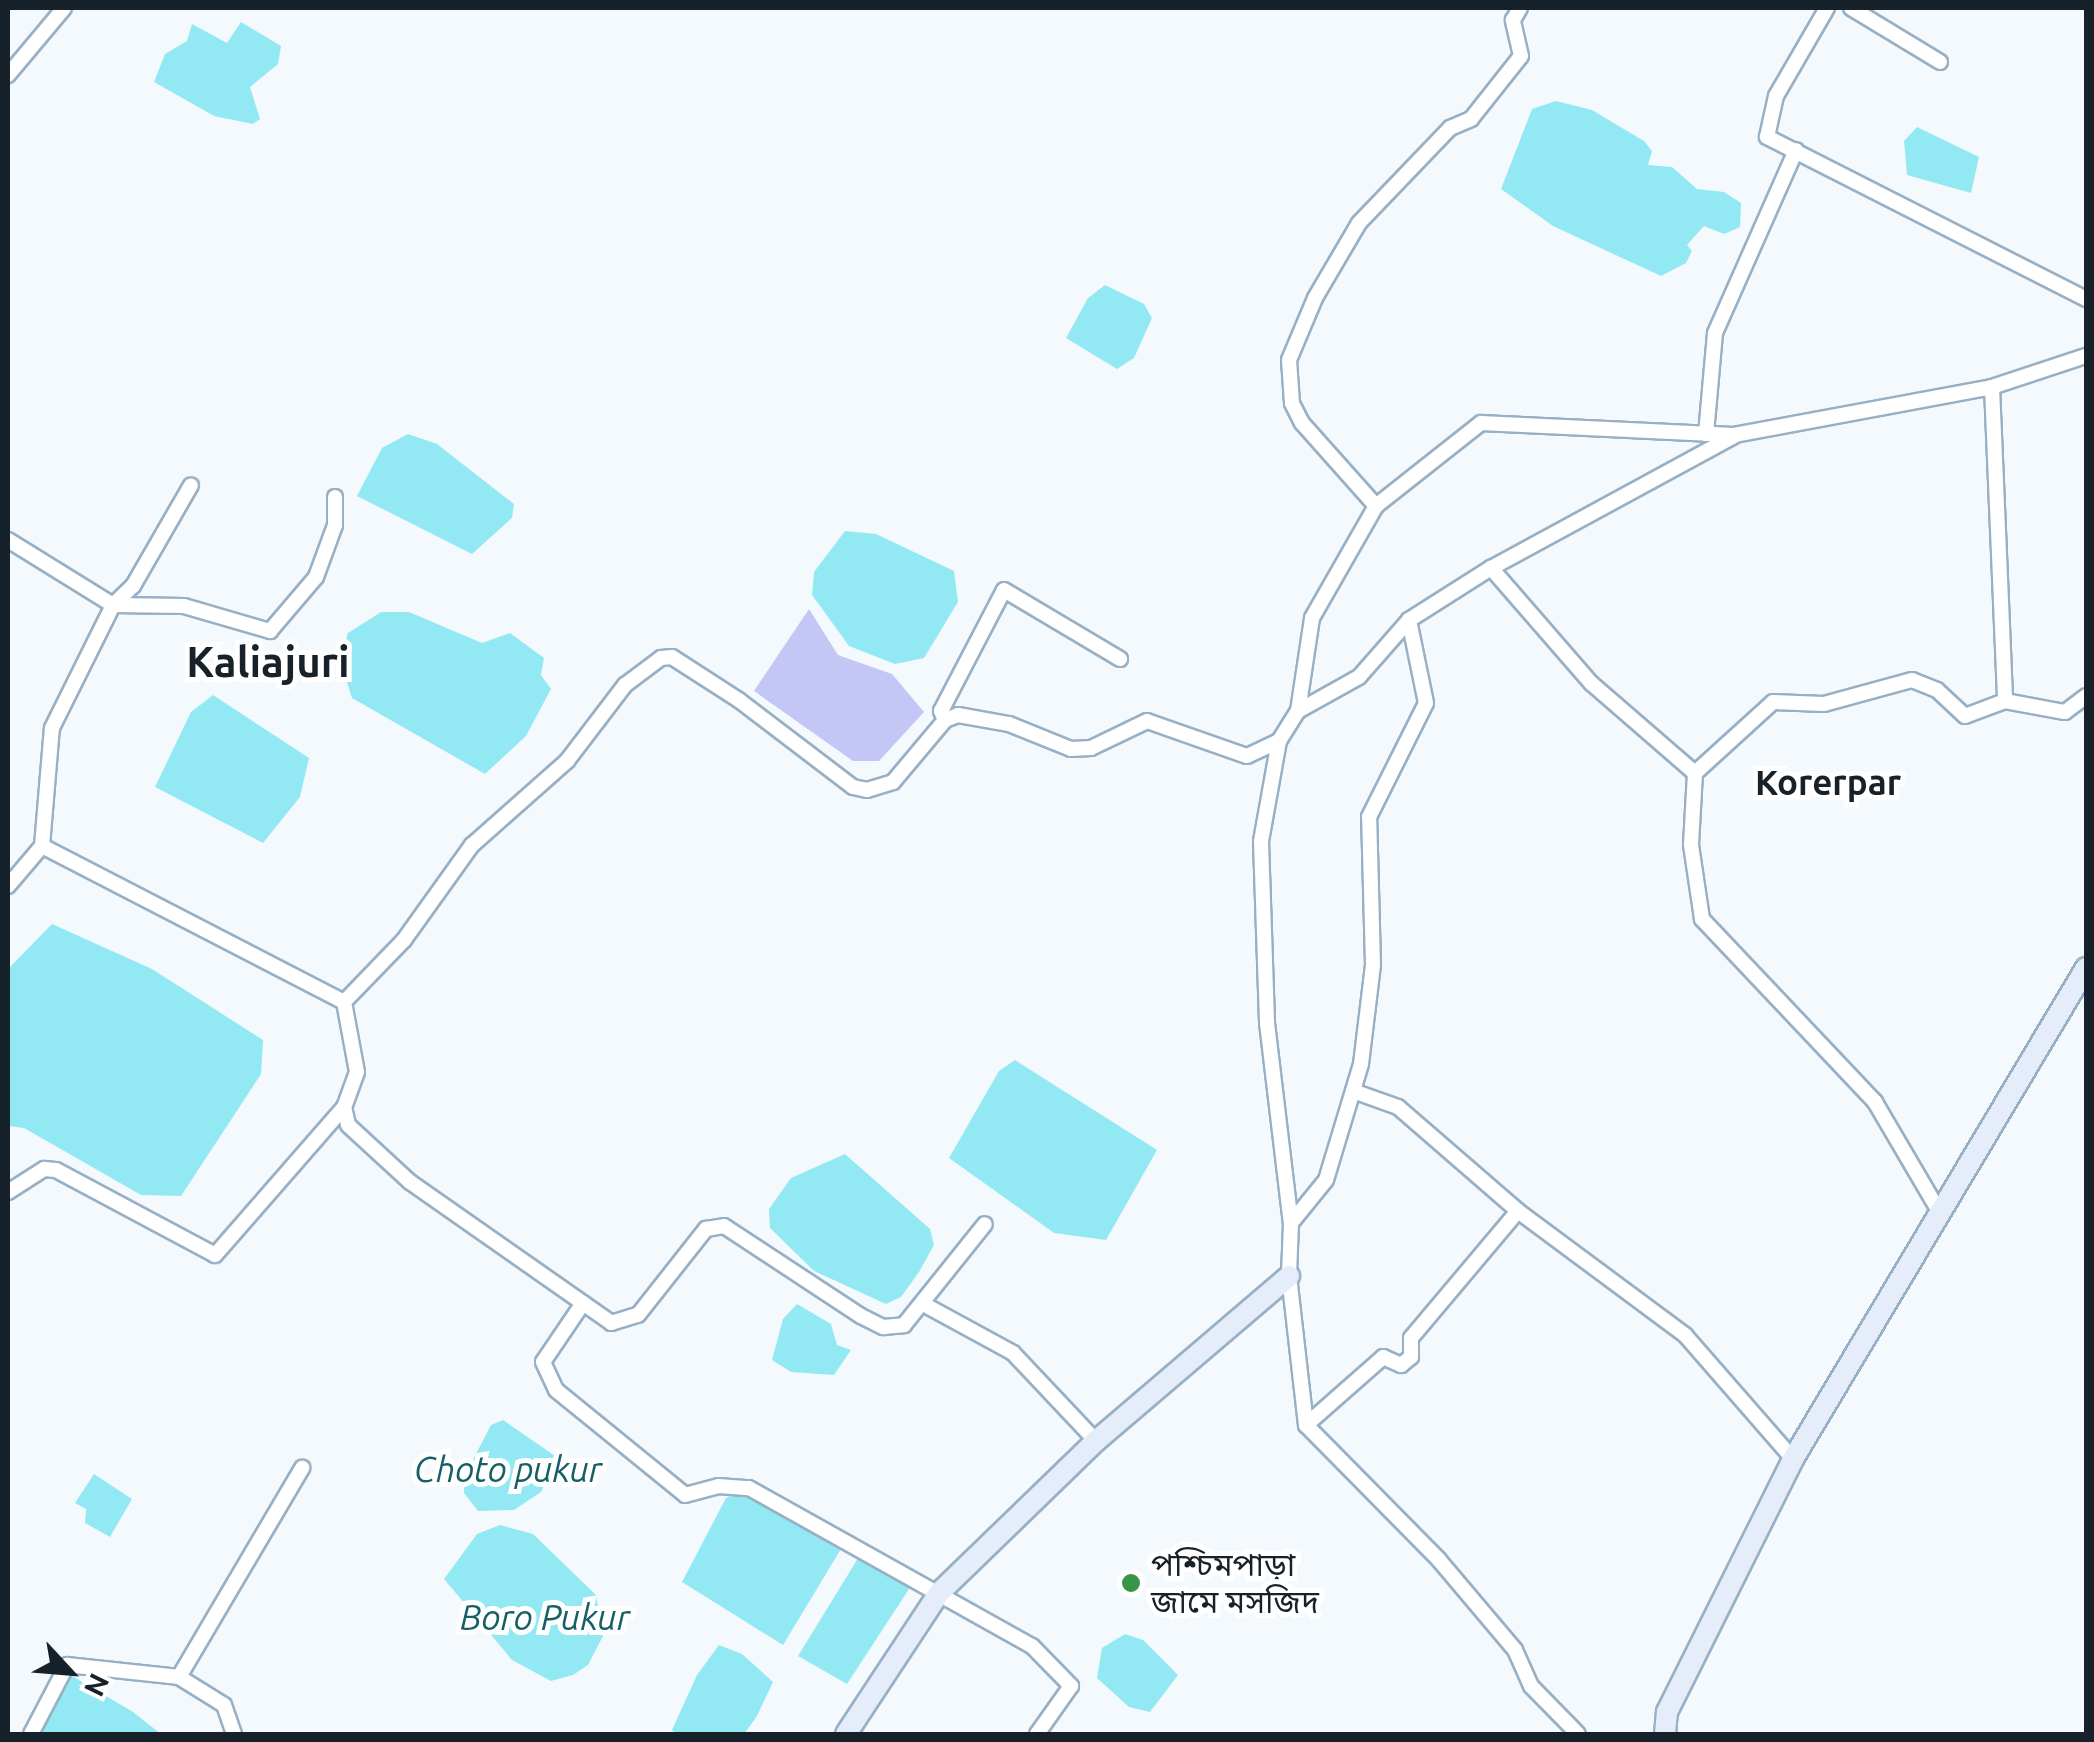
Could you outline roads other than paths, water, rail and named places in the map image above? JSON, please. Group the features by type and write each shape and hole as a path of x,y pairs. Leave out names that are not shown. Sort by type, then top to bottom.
{"street":[{"path":"8,76 12,58 64,8"},
{"path":"1376,506 1302,422 1292,403 1289,360 1315,298 1359,223 1450,128 1471,119 1520,56 1513,20 1520,8"},
{"path":"1826,8 1776,96 1767,137 2086,299"},
{"path":"1850,8 1940,62"},
{"path":"1706,434 1715,333 1796,150"},
{"path":"1578,1734 1531,1686 1516,1650 1439,1560 1306,1425 1289,1276 1292,1223 1267,1023 1261,840 1278,741 1298,711 1312,618 1376,506 1480,423 1734,435 1992,388 2086,356"},
{"path":"1992,388 2006,701"},
{"path":"1298,711 1358,677 1409,620 1492,568 1734,435"},
{"path":"8,886 42,846 52,728 112,606 133,586 190,485"},
{"path":"8,540 112,606 184,606 270,631 316,578 335,525 335,497"},
{"path":"1492,568 1591,683 1696,774"},
{"path":"945,720 941,711 1004,590 1120,659"},
{"path":"1292,1223 1326,1180 1353,1092 1373,965 1369,817 1426,704 1409,620"},
{"path":"344,1002 404,940 472,846 566,761 648,663 672,658 853,787 868,790 893,782 945,720 971,716 1009,724 1071,748 1091,748 1147,720 1247,756 1278,741"},
{"path":"1938,1211 1875,1102 1702,919 1692,844 1696,774 1773,702 1824,704 1912,680 1938,690 1965,716 2006,701 2066,712 2086,696"},
{"path":"42,846 344,1002"},
{"path":"1665,1734 1667,1712 1793,1460 2086,968"},
{"path":"8,1192 44,1168 56,1170 214,1256 344,1107 357,1072 344,1002"},
{"path":"1353,1092 1398,1106 1518,1211 1685,1336 1793,1460"},
{"path":"344,1107 348,1126 410,1182 611,1323 625,1324 706,1230 724,1226 883,1327 904,1325 925,1305 985,1224"},
{"path":"1306,1425 1383,1357 1401,1365 1411,1357 1411,1338 1518,1211"},
{"path":"846,1734 940,1593 1096,1441 1266,1302 1289,1276"},
{"path":"583,1303 547,1349 545,1373 556,1390 668,1485 699,1496 718,1486 749,1488 1032,1646 1071,1686 1037,1734"},
{"path":"925,1305 1013,1354 1096,1441"},
{"path":"179,1677 302,1468"},
{"path":"31,1734 67,1665 179,1677 224,1705 234,1734"}],"water":[{"path":"241,22 281,46 278,64 250,87 260,119 253,124 214,116 154,82 165,54 187,41 192,24 227,43"},
{"path":"1556,101 1592,110 1644,141 1652,151 1648,165 1672,167 1697,189 1724,192 1741,203 1740,227 1724,234 1704,226 1687,245 1692,251 1686,263 1661,276 1553,226 1501,189 1532,109"},
{"path":"1917,127 1979,157 1971,193 1907,175 1904,141"},
{"path":"1105,285 1144,304 1152,318 1134,358 1117,369 1066,338 1088,298"},
{"path":"408,434 437,444 514,504 512,518 472,554 357,496 382,448"},
{"path":"845,531 876,534 954,571 958,602 924,658 895,664 849,646 812,595 814,572"},
{"path":"381,612 409,612 482,643 510,633 544,658 541,675 551,689 526,736 485,774 352,698 340,661 348,633"},
{"path":"213,695 309,758 300,797 263,843 155,787 191,712"},
{"path":"52,924 152,969 263,1040 261,1074 181,1196 141,1195 24,1128 8,1126 8,969"},
{"path":"1015,1060 1157,1150 1106,1240 1054,1233 949,1158 999,1071"},
{"path":"845,1154 930,1229 934,1245 919,1272 901,1297 886,1304 814,1271 770,1228 769,1209 791,1178"},
{"path":"797,1304 831,1324 837,1345 851,1350 834,1375 791,1372 772,1360 783,1319"},
{"name":"Choto pukur","path":"503,1420 558,1458 541,1492 514,1510 478,1511 464,1493 464,1477 491,1425"},
{"path":"94,1474 132,1499 110,1537 85,1523 86,1509 75,1503"},
{"path":"743,1488 844,1544 783,1645 682,1582 726,1498"},
{"name":"Boro Pukur","path":"500,1525 533,1534 596,1595 603,1636 588,1665 573,1675 551,1681 512,1660 444,1579 477,1534"},
{"path":"860,1555 907,1578 909,1589 847,1684 798,1656"},
{"path":"1125,1634 1143,1640 1178,1675 1150,1712 1129,1707 1097,1678 1102,1648"},
{"path":"719,1645 742,1654 773,1682 757,1716 744,1734 676,1734 672,1730 697,1675"},
{"path":"69,1674 133,1712 161,1734 35,1734"}],"place":[{"name":"পশ্চিমপাড়া জামে মসজিদ","path":"1131,1583"}],"district":[{"name":"Kaliajuri","path":"268,662"},
{"name":"Korerpar","path":"1828,782"}]}
